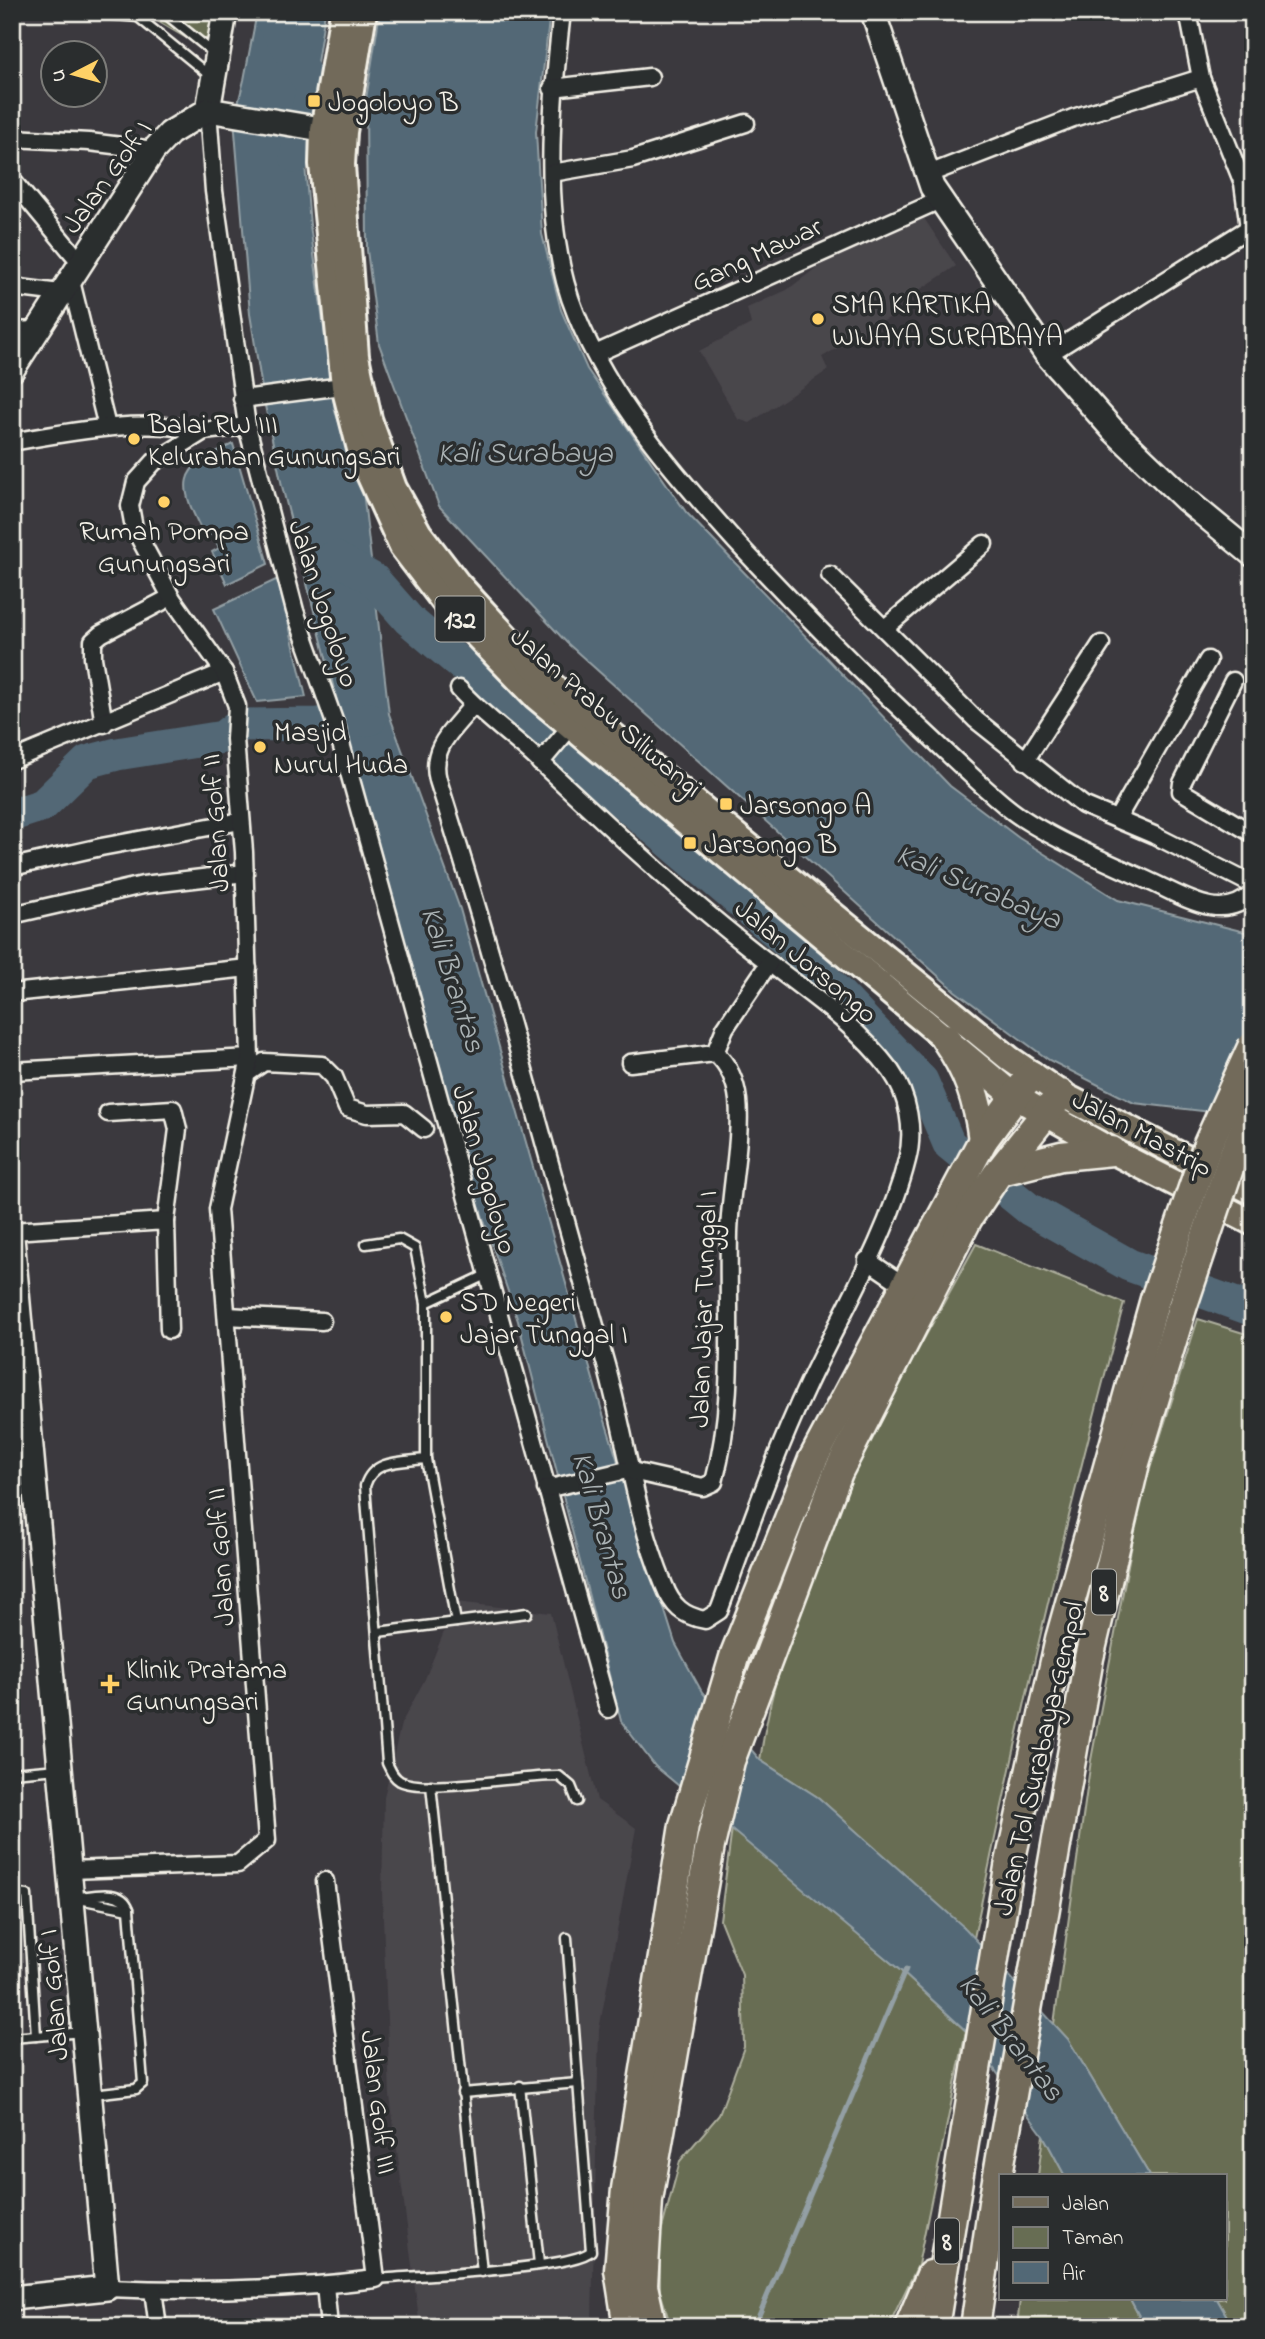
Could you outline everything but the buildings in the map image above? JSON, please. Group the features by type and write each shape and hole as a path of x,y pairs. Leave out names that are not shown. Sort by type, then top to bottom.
{"highway":[{"path":"945,1038 973,1087 980,1145"},
{"name":"Jalan Tol Surabaya–Gempol","path":"934,2327 1009,1867 1060,1639 1155,1299 1208,1144 1253,1045"},
{"path":"652,2327 643,2286 648,2200 710,1846 730,1761 838,1472 916,1294 959,1208 980,1145 1023,1085"},
{"path":"959,1208 998,1173 1052,1104"},
{"name":"Jalan Tol Surabaya–Gempol","path":"975,2327 993,2203 1048,1880 1092,1645 1135,1463 1182,1308 1233,1156 1253,1110"},
{"path":"998,1173 1061,1156 1112,1151"},
{"path":"628,2327 619,2270 626,2189 684,1825 735,1654 813,1459 916,1294"},
{"path":"991,2327 993,2203"},
{"path":"909,2327 950,2222"}],"main road":[{"path":"225,12 213,79 215,110 324,130"},
{"name":"Jalan Prabu Siliwangi","path":"343,12 324,130 322,164 326,232 346,386 367,471 402,547 444,602 571,727 945,1038 1023,1085"},
{"name":"Jalan Prabu Siliwangi","path":"324,130 364,12"},
{"path":"873,12 926,175 940,200 1047,355 1113,430 1185,499 1253,555"},
{"name":"Jalan Golf I","path":"12,370 154,150 170,134 215,110"},
{"name":"Jalan Prabu Siliwangi","path":"346,386 369,419 394,488 419,533 458,584 548,682 951,1013 1023,1085"},
{"path":"1023,1085 1052,1104"},
{"name":"Jalan Mastrip","path":"1052,1104 1112,1151 1253,1223"},
{"name":"Jalan Mastrip","path":"1052,1104 1253,1192"},
{"name":"Jalan Golf I","path":"12,1237 24,1410 71,1870 107,2288"},
{"path":"12,2298 107,2288"}],"street":[{"path":"562,12 552,88 552,173 565,282 576,316 607,377 669,465 785,596 1008,808 1118,867 1205,906 1221,909 1239,904 1253,893"},
{"path":"1047,355 1247,230 1250,222 1248,183 1201,78 1188,12"},
{"path":"552,88 650,77"},
{"path":"926,175 1073,118 1201,78"},
{"name":"Jalan Jogoloyo","path":"215,110 214,191 250,398 247,426 295,611 337,729 488,1274 551,1488 608,1709"},
{"path":"552,173 633,159 746,122"},
{"path":"12,138 89,142 154,150"},
{"path":"12,180 70,277 107,428"},
{"name":"Gang Mawar","path":"595,354 940,200"},
{"path":"12,287 70,277"},
{"path":"12,331 39,330"},
{"path":"250,398 346,386"},
{"path":"12,442 107,428 167,424 204,431"},
{"name":"Jalan Golf II","path":"71,1870 238,1864 267,1840 218,1209 249,1066 245,873 235,739 236,698 224,672 171,597 130,519 131,494 143,472 154,462 204,431 247,426"},
{"path":"885,628 984,544"},
{"path":"830,575 976,720 1083,805 1253,885"},
{"path":"104,724 93,658 93,641 101,634 171,597"},
{"path":"1025,761 1101,644"},
{"path":"1117,819 1208,660"},
{"path":"12,760 224,672"},
{"path":"1233,681 1182,783 1181,791 1253,834"},
{"name":"Jalan Jorsongo","path":"459,689 473,705 542,760 669,879 769,963 847,1021 890,1071 905,1101 910,1131 908,1158 889,1215 774,1461 719,1611 705,1620 686,1616 675,1606 664,1586 630,1470"},
{"path":"473,705 440,745 434,767 476,901 630,1470"},
{"path":"542,760 571,727"},
{"path":"12,867 242,821"},
{"path":"12,915 143,885 245,873"},
{"path":"630,1063 715,1053 726,1028 769,963"},
{"path":"12,993 248,968"},
{"name":"Jalan Jajar Tunggal I","path":"551,1488 630,1470 708,1487 714,1482 722,1453 730,1382 729,1233 738,1102 730,1074 723,1060 715,1053"},
{"path":"12,1071 249,1066 264,1062 289,1061 322,1065 334,1077 347,1108 367,1114 404,1113 424,1129"},
{"path":"108,1113 173,1109 178,1129 166,1221 169,1330"},
{"path":"12,1231 166,1221"},
{"path":"867,1260 916,1294"},
{"path":"227,1316 322,1321"},
{"name":"Jalan Golf III","path":"325,1881 376,2279"},
{"path":"107,2288 153,2290 325,2285 376,2279"},
{"path":"325,2285 329,2327"},
{"path":"153,2290 158,2327"}],"lane":[{"path":"82,12 138,18 213,79"},
{"path":"138,18 149,12"},
{"path":"163,12 218,56"},
{"path":"366,1244 399,1239 415,1248 426,1303 426,1459 456,1622"},
{"path":"426,1303 488,1274"},
{"path":"426,1459 381,1465 369,1473 365,1486 387,1763 393,1776 402,1782 431,1785 559,1776 571,1786 577,1801"},
{"path":"378,1632 527,1613"},
{"path":"12,1773 61,1769"},
{"path":"431,1785 482,2272"},
{"path":"12,1893 27,1895 36,2036"},
{"path":"73,1898 129,1909 142,2083 136,2089 91,2094"},
{"path":"376,2279 482,2272 584,2256 591,2251 567,1938"},
{"path":"12,2038 85,2032"},
{"path":"462,2093 578,2083"},
{"path":"520,2086 538,2264"}],"shaded area":[{"name":"SMA KARTIKA WIJAYA SURABAYA","path":"921,214 956,266 895,306 894,315 822,357 828,370 750,423 738,419 699,351 751,324 747,308 787,290 853,240"},
{"path":"456,1602 551,1613 597,1800 636,1828 599,2030 592,2319 493,2327 420,2327 390,2096 382,1892 384,1797 401,1724 425,1679"}],"green space":[{"path":"142,12 219,12 212,53"},
{"path":"976,1244 1124,1303 1044,1619 974,1938 819,1798 760,1760 773,1691 817,1558 876,1430"},
{"path":"1198,1319 1253,1336 1253,2327 1233,2327 1218,2300 1226,2300 1226,2174 1149,2174 1068,2039 1054,2024 1091,1760 1141,1497"},
{"path":"732,1828 901,1971 966,2031 918,2265 888,2327 671,2327 660,2291 660,2236 680,2161 719,2115 744,2047 742,1975 720,1920"},
{"path":"1043,2135 1064,2174 1038,2174"},
{"path":"1020,2300 1131,2300 1145,2327 1017,2327"}],"water":[{"path":"257,12 325,12 313,88 302,128 310,225 335,411 363,491 389,714 460,909 602,1411 675,1643 702,1692 760,1760 819,1798 966,1929 1068,2039 1149,2174 1064,2174 1043,2135 966,2031 901,1971 655,1766 621,1721 518,1321 461,1153 377,857 282,486 264,401 250,314 234,119"},
{"name":"Kali Surabaya","path":"380,12 550,12 536,132 542,234 561,310 587,369 686,512 950,786 1019,838 1118,900 1253,934 1253,1117 1134,1103 1049,1060 955,991 567,643 439,506 379,344 367,250 366,99"},
{"path":"233,444 268,564 227,584 212,552 219,548 213,534 205,537 186,491 191,470 214,453"},
{"path":"278,579 306,697 257,702 214,609"},
{"path":"1131,2300 1218,2300 1233,2327 1145,2327"}],"waterway":[{"name":"Kali Brantas","path":"275,12 273,22 313,88 296,157"},
{"path":"334,557 373,579 409,620 799,952 922,1081 949,1144 1029,1209 1129,1265 1253,1310"},
{"name":"Kali Brantas","path":"12,815 43,805 87,762 117,754 223,737 238,725 318,724 370,719"},
{"path":"754,2327 906,1969"}],"place":[{"name":"Jogoloyo B","path":"314,101"},
{"name":"SMA KARTIKA WIJAYA SURABAYA","path":"818,319"},
{"name":"Balai RW III Kelurahan Gunungsari","path":"134,439"},
{"name":"Rumah Pompa Gunungsari","path":"164,502"},
{"name":"Masjid Nurul Huda","path":"260,747"},
{"name":"Jarsongo A","path":"726,804"},
{"name":"Jarsongo B","path":"690,843"},
{"name":"SD Negeri Jajar Tunggal I","path":"446,1317"},
{"name":"Klinik Pratama Gunungsari","path":"110,1684"}]}
